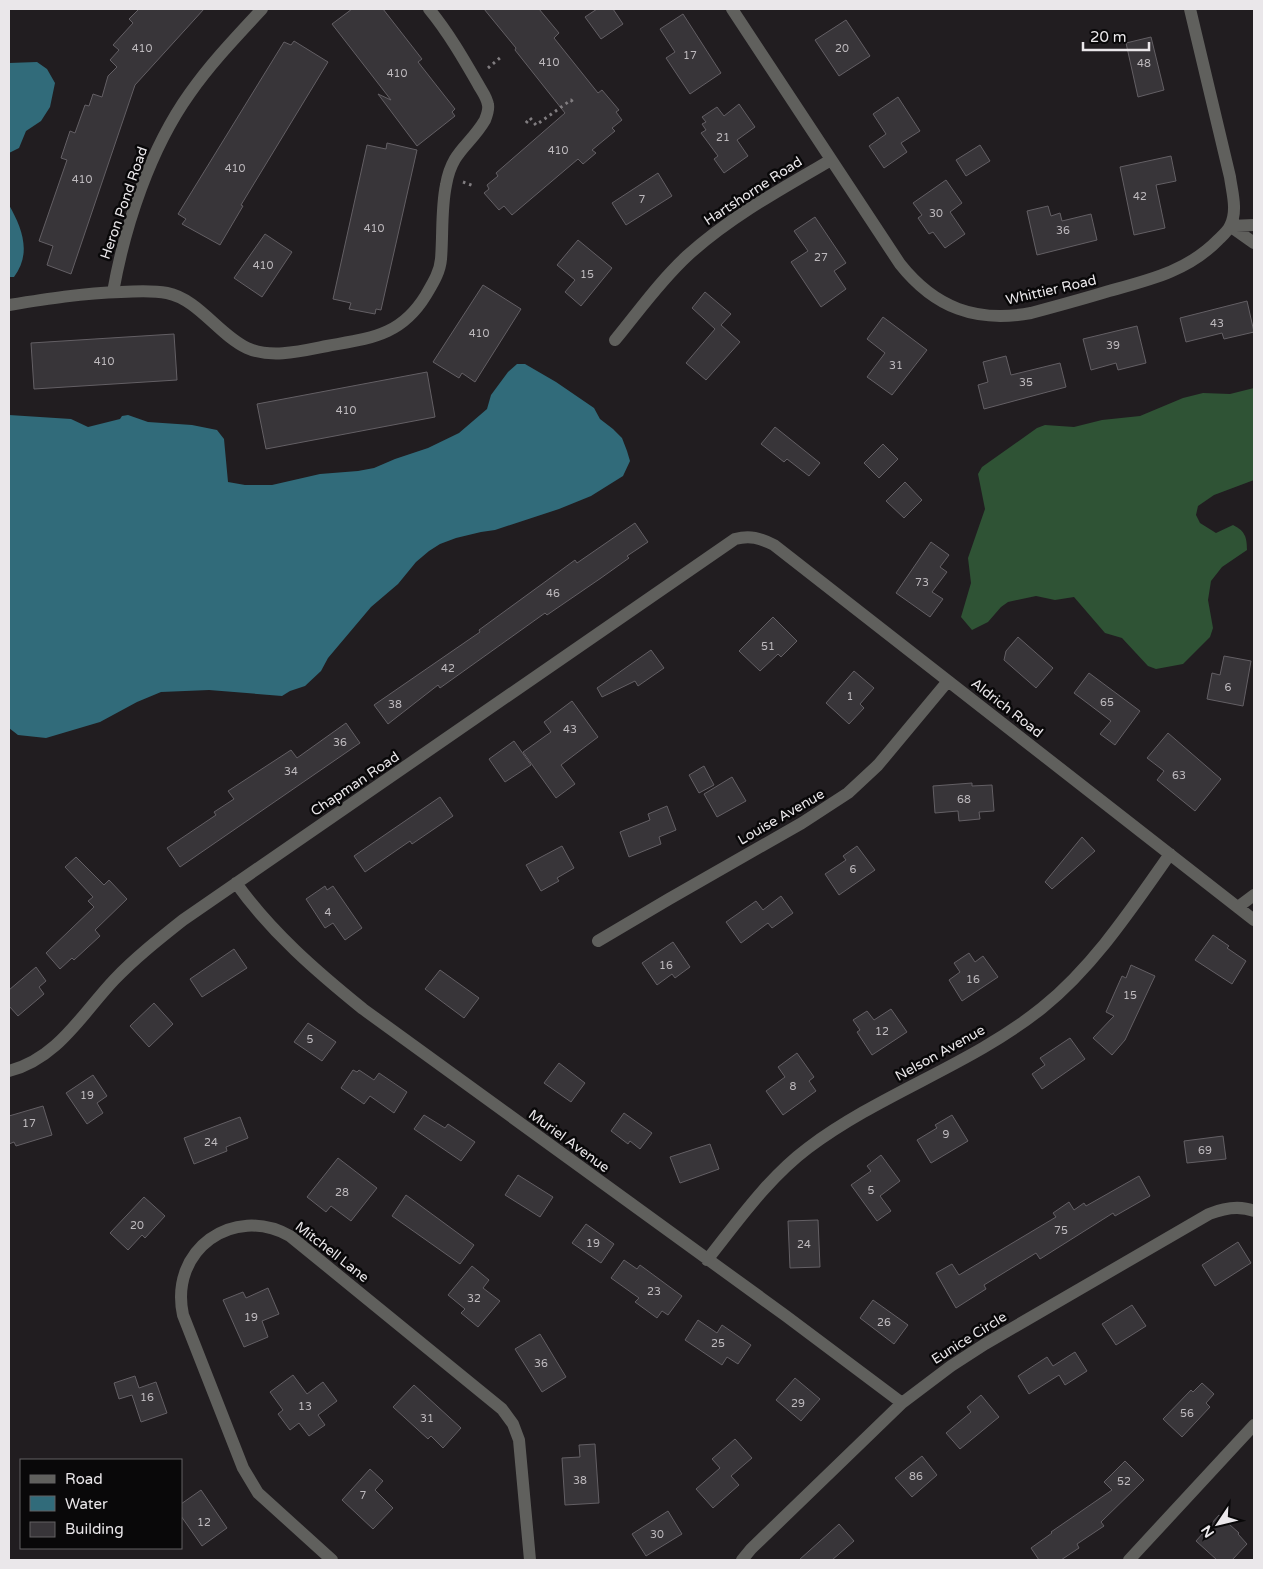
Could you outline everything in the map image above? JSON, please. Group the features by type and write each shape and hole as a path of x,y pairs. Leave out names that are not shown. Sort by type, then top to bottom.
{"street":[{"name":"Heron Pond Road","path":"114,292 117,270 129,225 160,143 190,94 208,70 262,9"},
{"path":"9,305 77,295 114,292 144,291 170,293 185,301 238,343 260,352 300,351 371,338 392,330 410,316 422,302 438,273 441,261 445,189 448,173 459,152 486,118 488,110 487,101 461,54 429,9"},
{"name":"Whittier Road","path":"732,9 900,264 926,291 958,309 994,317 1013,316 1031,313 1157,278 1178,270 1196,259 1211,248 1230,226"},
{"path":"1190,9 1230,177 1234,203 1230,226"},
{"name":"Hartshorne Road","path":"615,340 668,276 708,238 754,206 831,160"},
{"path":"1230,226 1254,225"},
{"path":"1230,226 1254,243"},
{"name":"Aldrich Road","path":"735,539 751,536 774,545 1254,920"},
{"name":"Chapman Road","path":"9,1070 28,1065 49,1051 140,954 183,920 735,539"},
{"name":"Louise Avenue","path":"598,941 802,823 848,793 878,765 948,681"},
{"name":"Nelson Avenue","path":"707,1260 759,1195 790,1163 808,1148 859,1115 1002,1036 1043,1007 1088,963 1146,889 1170,854"},
{"name":"Muriel Avenue","path":"236,883 257,912 284,941 350,998 902,1404"},
{"path":"1238,907 1254,895"},
{"name":"Eunice Circle","path":"742,1560 751,1549 902,1404 951,1366 985,1344 1210,1214 1233,1207 1254,1211"},
{"name":"Mitchell Lane","path":"332,1560 264,1498 242,1468 183,1314 182,1284 190,1262 204,1243 216,1234 231,1228 246,1225 262,1226 290,1236 502,1409 513,1424 519,1440 530,1560"},
{"path":"1129,1560 1254,1425"}],"path":[{"path":"526,123 530,118 536,125 571,100 575,105"}],"green space":[{"path":"1254,388 1254,480 1214,495 1198,506 1196,515 1200,523 1216,533 1233,525 1237,527 1245,535 1247,550 1222,567 1211,581 1208,600 1213,628 1210,637 1183,664 1156,669 1148,666 1122,638 1105,633 1074,597 1055,600 1036,596 1008,602 988,622 972,630 961,617 971,583 968,558 985,509 978,474 982,467 1037,428 1045,425 1074,427 1102,420 1140,416 1183,398 1203,393 1230,394"}],"water":[{"path":"37,62 47,69 55,83 50,107 41,121 26,131 19,148 9,153 9,63"},
{"path":"9,205 21,232 24,250 23,259 14,277 9,277"},
{"path":"517,364 525,364 594,408 600,419 622,438 630,461 623,476 591,496 559,509 495,530 456,538 440,544 429,551 416,562 398,584 371,607 328,658 321,671 305,686 282,696 209,690 161,692 137,702 100,722 46,738 18,735 9,728 9,415 71,419 88,427 120,419 122,416 128,415 148,422 192,425 217,430 224,439 228,482 245,485 272,485 320,474 374,468 428,448 459,433 487,409 491,395 508,372"}],"building":[{"path":"139,9 204,9 135,85 71,274 47,265 53,246 39,241 67,160 61,158 70,131 75,133 85,105 89,106 93,94 102,97 108,76 117,67 110,60 119,50 113,45 133,23 129,19"},
{"path":"352,9 383,9 422,59 418,62 455,109 452,112 455,116 417,146 378,94 391,100 332,24"},
{"path":"484,9 539,9 559,33 554,38 598,93 602,90 619,110 616,112 622,120 612,128 615,131 592,150 596,153 583,164 578,159 512,215 504,206 499,210 484,193 489,189 487,185 498,176 496,173 565,113"},
{"path":"597,9 613,9 623,24 601,39 585,17"},
{"path":"683,14 721,73 690,94 666,58 675,52 660,29"},
{"path":"846,20 870,56 839,76 815,40"},
{"path":"1151,37 1164,90 1138,97 1126,43"},
{"path":"294,41 328,62 241,205 243,206 220,245 182,224 186,219 178,214 284,42 291,45"},
{"path":"898,97 920,131 901,143 907,152 884,168 869,146 886,134 873,114"},
{"path":"739,104 755,127 737,140 748,156 724,173 714,159 718,156 701,133 706,130 702,124 706,122 702,117 717,107 724,116"},
{"path":"387,143 417,150 381,310 376,309 375,314 349,309 351,303 333,299 367,145 386,149"},
{"path":"980,145 990,161 966,176 956,160"},
{"path":"1171,156 1176,181 1156,185 1165,228 1134,235 1120,167"},
{"path":"658,173 672,196 626,225 612,203"},
{"path":"946,180 962,203 950,212 965,234 945,248 933,232 929,234 918,218 922,215 913,203"},
{"path":"1048,206 1051,216 1060,213 1062,221 1091,214 1097,240 1037,255 1027,211"},
{"path":"815,217 846,263 834,271 846,289 821,307 791,262 808,251 794,231"},
{"path":"265,234 292,252 262,297 234,278"},
{"path":"578,240 612,268 581,306 565,292 575,280 557,265"},
{"path":"483,285 521,309 475,382 462,373 459,378 433,362"},
{"path":"705,292 731,314 721,325 740,342 706,380 686,363 715,329 692,308"},
{"path":"1247,301 1254,332 1224,339 1222,333 1186,342 1180,318"},
{"path":"883,317 927,350 892,395 867,377 885,353 867,339"},
{"path":"1137,326 1146,363 1118,370 1116,363 1091,370 1083,339"},
{"path":"174,334 177,380 34,389 31,343"},
{"path":"1006,356 1011,375 1060,363 1066,387 984,409 978,385 988,382 983,362"},
{"path":"427,372 435,417 266,449 257,404"},
{"path":"775,427 820,463 809,476 787,459 784,462 761,444"},
{"path":"883,444 898,459 879,478 864,463"},
{"path":"905,482 922,500 904,518 886,501"},
{"path":"635,523 648,542 627,556 629,558 547,615 545,613 440,688 438,685 388,724 374,705 480,632 479,630 575,560 577,563"},
{"path":"931,542 949,555 940,567 947,572 932,592 943,599 930,617 896,593"},
{"path":"773,617 797,641 781,657 778,654 760,671 739,651"},
{"path":"1018,637 1053,668 1036,688 1004,660 1006,651"},
{"path":"651,650 664,668 638,686 635,681 602,697 597,688"},
{"path":"1224,656 1251,661 1243,706 1207,699 1212,673 1220,675"},
{"path":"854,671 874,688 860,704 864,708 849,724 826,703"},
{"path":"1089,673 1140,711 1115,745 1100,734 1111,721 1074,693"},
{"path":"572,701 598,737 561,765 575,784 556,798 523,752 551,732 544,722"},
{"path":"346,723 360,743 180,867 167,848 216,815 214,812 234,799 228,791 291,750 297,758"},
{"path":"1168,733 1221,779 1195,811 1157,780 1164,771 1147,758"},
{"path":"514,741 531,765 505,782 489,759"},
{"path":"704,766 714,785 699,793 689,775"},
{"path":"732,777 746,801 717,817 704,794"},
{"path":"972,783 972,786 992,785 994,811 979,812 980,819 959,821 958,811 935,813 933,786"},
{"path":"440,797 453,816 412,844 410,841 365,872 354,856"},
{"path":"667,806 676,830 659,837 661,844 629,857 620,832 650,820 648,814"},
{"path":"1082,837 1095,851 1052,889 1045,882"},
{"path":"562,846 574,868 557,878 559,881 541,891 526,865"},
{"path":"857,846 875,870 839,895 825,874 846,860 843,856"},
{"path":"76,857 104,885 109,880 127,899 95,930 100,936 74,960 72,958 60,969 46,953 94,907 88,901 93,897 65,867"},
{"path":"325,886 327,890 333,886 362,928 345,940 333,923 325,928 306,899"},
{"path":"781,896 793,913 772,928 768,923 741,943 726,922 756,901 763,910"},
{"path":"1213,935 1229,946 1227,948 1246,961 1232,984 1195,960"},
{"path":"673,942 690,967 675,978 672,974 657,985 642,963"},
{"path":"234,949 247,968 202,997 190,979"},
{"path":"969,953 975,962 983,956 998,977 962,1001 949,980 960,972 954,963"},
{"path":"1131,965 1155,976 1125,1040 1112,1055 1093,1038 1114,1016 1106,1012 1122,976 1126,978"},
{"path":"36,967 46,981 39,987 44,994 18,1016 9,1006 9,990"},
{"path":"440,970 479,998 464,1018 425,989"},
{"path":"154,1003 173,1024 149,1047 130,1026"},
{"path":"891,1009 907,1032 872,1055 857,1032 860,1030 853,1020 867,1011 874,1020"},
{"path":"308,1023 336,1042 322,1061 294,1042"},
{"path":"1070,1038 1085,1059 1042,1089 1032,1074 1045,1065 1040,1058"},
{"path":"797,1053 814,1077 809,1081 816,1091 783,1115 766,1091 785,1077 778,1067"},
{"path":"559,1063 585,1083 571,1102 544,1083"},
{"path":"353,1070 357,1072 359,1070 374,1080 379,1073 407,1092 394,1113 370,1096 364,1104 341,1088"},
{"path":"93,1075 107,1096 97,1103 103,1113 87,1124 66,1093"},
{"path":"43,1106 52,1135 16,1146 14,1142 9,1144 9,1116"},
{"path":"624,1113 652,1133 640,1149 630,1141 628,1144 611,1131"},
{"path":"424,1115 445,1128 448,1124 475,1142 461,1161 414,1129"},
{"path":"952,1115 968,1141 931,1163 917,1140 937,1128 935,1125"},
{"path":"240,1117 248,1138 226,1147 227,1151 194,1164 184,1138"},
{"path":"1223,1136 1226,1159 1187,1163 1184,1141"},
{"path":"710,1144 719,1169 680,1183 670,1157"},
{"path":"881,1155 900,1181 880,1196 891,1211 877,1221 851,1185 871,1171 867,1166"},
{"path":"338,1158 377,1188 351,1221 331,1206 326,1212 307,1197"},
{"path":"518,1175 553,1197 540,1217 505,1195"},
{"path":"1139,1176 1150,1196 1115,1216 1113,1213 1040,1259 1036,1253 984,1285 986,1289 956,1308 936,1273 952,1264 959,1275 1056,1217 1053,1213 1069,1202 1074,1210 1084,1203 1086,1206"},
{"path":"406,1195 474,1245 460,1264 392,1216"},
{"path":"144,1197 165,1216 145,1238 142,1235 128,1250 110,1233"},
{"path":"818,1220 820,1267 790,1268 788,1221"},
{"path":"586,1224 614,1244 601,1263 572,1243"},
{"path":"1238,1242 1251,1263 1215,1286 1202,1265"},
{"path":"624,1260 637,1269 640,1265 682,1296 668,1315 662,1311 657,1318 635,1302 639,1298 611,1278"},
{"path":"472,1266 489,1280 483,1288 500,1301 478,1327 461,1313 465,1309 448,1295"},
{"path":"268,1288 279,1314 262,1321 268,1337 244,1347 223,1300 243,1292 246,1298"},
{"path":"873,1300 908,1325 894,1344 860,1318"},
{"path":"1132,1305 1146,1326 1116,1345 1102,1324"},
{"path":"698,1320 717,1333 722,1325 751,1345 738,1364 727,1357 722,1365 685,1340"},
{"path":"540,1334 566,1377 542,1392 515,1349"},
{"path":"1075,1352 1087,1371 1065,1385 1059,1375 1029,1394 1018,1376 1047,1357 1053,1366"},
{"path":"293,1375 307,1394 323,1382 337,1401 318,1415 325,1425 309,1436 299,1423 290,1430 278,1414 283,1410 270,1392"},
{"path":"135,1376 139,1388 156,1382 167,1413 141,1422 132,1395 119,1399 114,1383"},
{"path":"795,1378 820,1399 801,1421 776,1400"},
{"path":"1202,1383 1214,1394 1206,1403 1210,1407 1182,1437 1163,1419 1191,1390 1193,1392"},
{"path":"414,1385 461,1428 443,1448 431,1436 428,1439 393,1407"},
{"path":"981,1395 999,1417 960,1449 946,1433 971,1412 967,1407"},
{"path":"735,1439 752,1458 731,1476 739,1485 713,1508 696,1489 720,1468 712,1459"},
{"path":"595,1444 599,1503 565,1505 562,1458 580,1457 579,1445"},
{"path":"922,1456 937,1475 912,1497 895,1478"},
{"path":"1125,1461 1144,1480 1101,1522 1104,1526 1077,1544 1079,1548 1061,1560 1039,1560 1031,1548 1112,1490 1104,1482"},
{"path":"370,1469 383,1481 375,1490 393,1508 373,1529 342,1500"},
{"path":"201,1490 227,1528 202,1546 182,1517 182,1503"},
{"path":"668,1511 682,1534 646,1556 632,1534"},
{"path":"1219,1515 1239,1533 1247,1544 1232,1560 1217,1560 1196,1541"},
{"path":"839,1524 854,1541 832,1560 799,1560"}]}
